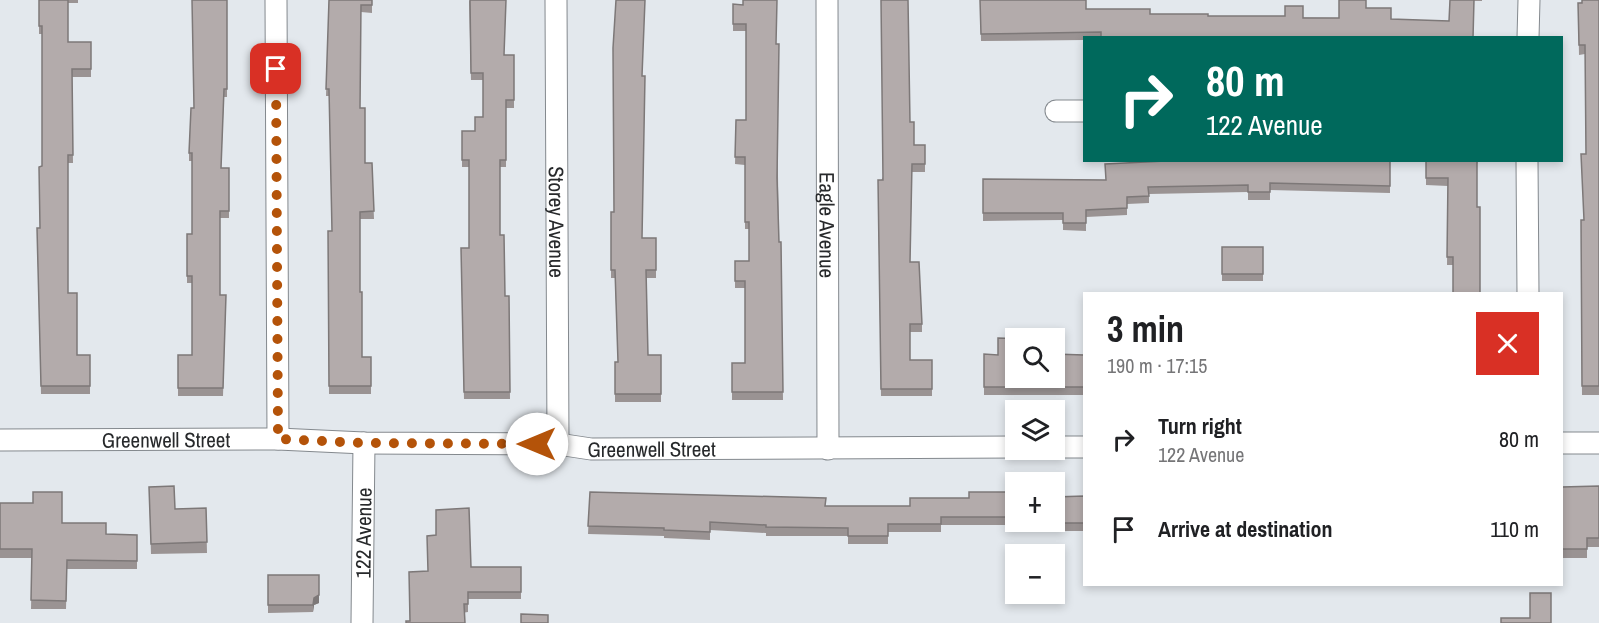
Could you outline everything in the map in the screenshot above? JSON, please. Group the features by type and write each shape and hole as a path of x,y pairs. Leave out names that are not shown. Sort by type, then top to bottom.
{"street":[{"path":"276,0 278,439"},
{"name":"Storey Avenue","path":"556,0 558,444"},
{"name":"Eagle Avenue","path":"828,0 828,449"},
{"path":"1528,0 1528,36"},
{"path":"1056,111 1083,111"},
{"path":"1527,162 1528,292"},
{"name":"Greenwell Street","path":"0,440 278,439 364,443 558,444 591,449 1005,447"},
{"name":"122 Avenue","path":"362,623 364,443"},
{"path":"1563,443 1599,443"},
{"path":"1065,447 1083,447"}],"building":[{"path":"39,0 68,0 68,42 91,42 91,69 72,69 73,155 68,155 68,293 77,293 77,355 90,355 90,386 41,386 37,228 40,228 39,167 42,166 42,26 39,26"},
{"path":"192,0 227,0 227,89 224,89 221,168 229,168 229,211 220,211 220,295 226,295 223,388 178,388 178,355 192,355 192,276 187,276 187,234 192,234 192,153 189,153 191,108 194,108"},
{"path":"329,0 372,0 372,5 361,5 360,108 365,108 365,163 372,163 374,211 360,212 362,357 371,357 371,386 329,386 328,231 332,231 329,89 326,89"},
{"path":"470,0 506,0 504,55 514,55 514,100 506,100 506,160 500,160 500,235 504,235 505,296 509,296 510,392 464,392 461,248 469,248 469,160 462,160 462,131 475,131 475,117 483,117 483,73 471,73"},
{"path":"616,0 645,0 642,76 645,76 642,238 656,238 656,270 646,270 648,355 661,355 661,394 615,394 615,362 618,362 615,270 611,270 611,212 614,212 613,48"},
{"path":"743,0 777,0 776,44 779,44 777,178 779,242 781,242 783,392 732,392 732,363 745,363 745,281 735,281 735,261 749,261 749,222 745,222 745,157 735,157 736,120 746,120 746,24 733,24 733,4 743,5"},
{"path":"881,0 908,0 910,122 914,122 914,145 925,145 925,164 912,164 910,262 919,262 922,324 910,324 910,360 932,360 932,389 881,389 878,180 883,180"},
{"path":"980,0 1086,0 1086,9 1150,9 1150,14 1208,14 1208,16 1285,16 1285,6 1303,6 1303,18 1339,18 1339,0 1366,0 1366,8 1391,8 1391,19 1449,21 1450,0 1474,0 1473,36 1101,36 1101,32 981,34"},
{"path":"1582,0 1599,0 1599,386 1582,386 1581,220 1584,220 1581,154 1586,154 1585,45 1579,45 1578,3 1582,3"},
{"path":"1390,162 1390,186 1270,183 1270,192 1248,192 1248,185 1148,187 1149,196 1127,197 1127,208 1086,210 1086,223 1063,223 1063,213 983,213 983,179 1106,180 1105,164"},
{"path":"1426,162 1477,162 1477,207 1480,207 1480,292 1453,292 1453,257 1447,257 1448,178 1426,178"},
{"path":"1222,247 1263,247 1263,274 1222,274"},
{"path":"998,338 1005,338 1005,387 984,387 984,354 998,355"},
{"path":"1065,354 1083,355 1083,387 1065,387"},
{"path":"174,486 175,509 206,508 207,542 151,544 149,487"},
{"path":"1599,486 1599,538 1587,538 1587,549 1563,549 1563,487"},
{"path":"33,492 62,492 62,523 106,523 106,534 137,535 137,561 67,560 66,601 31,600 32,549 0,549 0,503 33,503"},
{"path":"590,492 826,498 825,506 910,506 910,498 969,498 969,492 1005,492 1005,517 941,517 941,524 888,524 888,536 848,536 848,528 766,527 766,525 710,522 710,532 588,526"},
{"path":"1083,496 1083,523 1065,523 1065,497"},
{"path":"469,508 471,567 521,567 521,592 468,592 468,604 464,604 465,623 406,623 410,621 409,572 428,571 427,536 436,535 436,510"},
{"path":"268,575 319,575 319,595 314,598 313,605 268,605"},
{"path":"1530,593 1551,593 1551,623 1501,623 1501,618 1530,618"},
{"path":"521,614 548,615 548,623 521,623"}],"route":[{"path":"276,69 278,439 364,443 537,444"}]}
